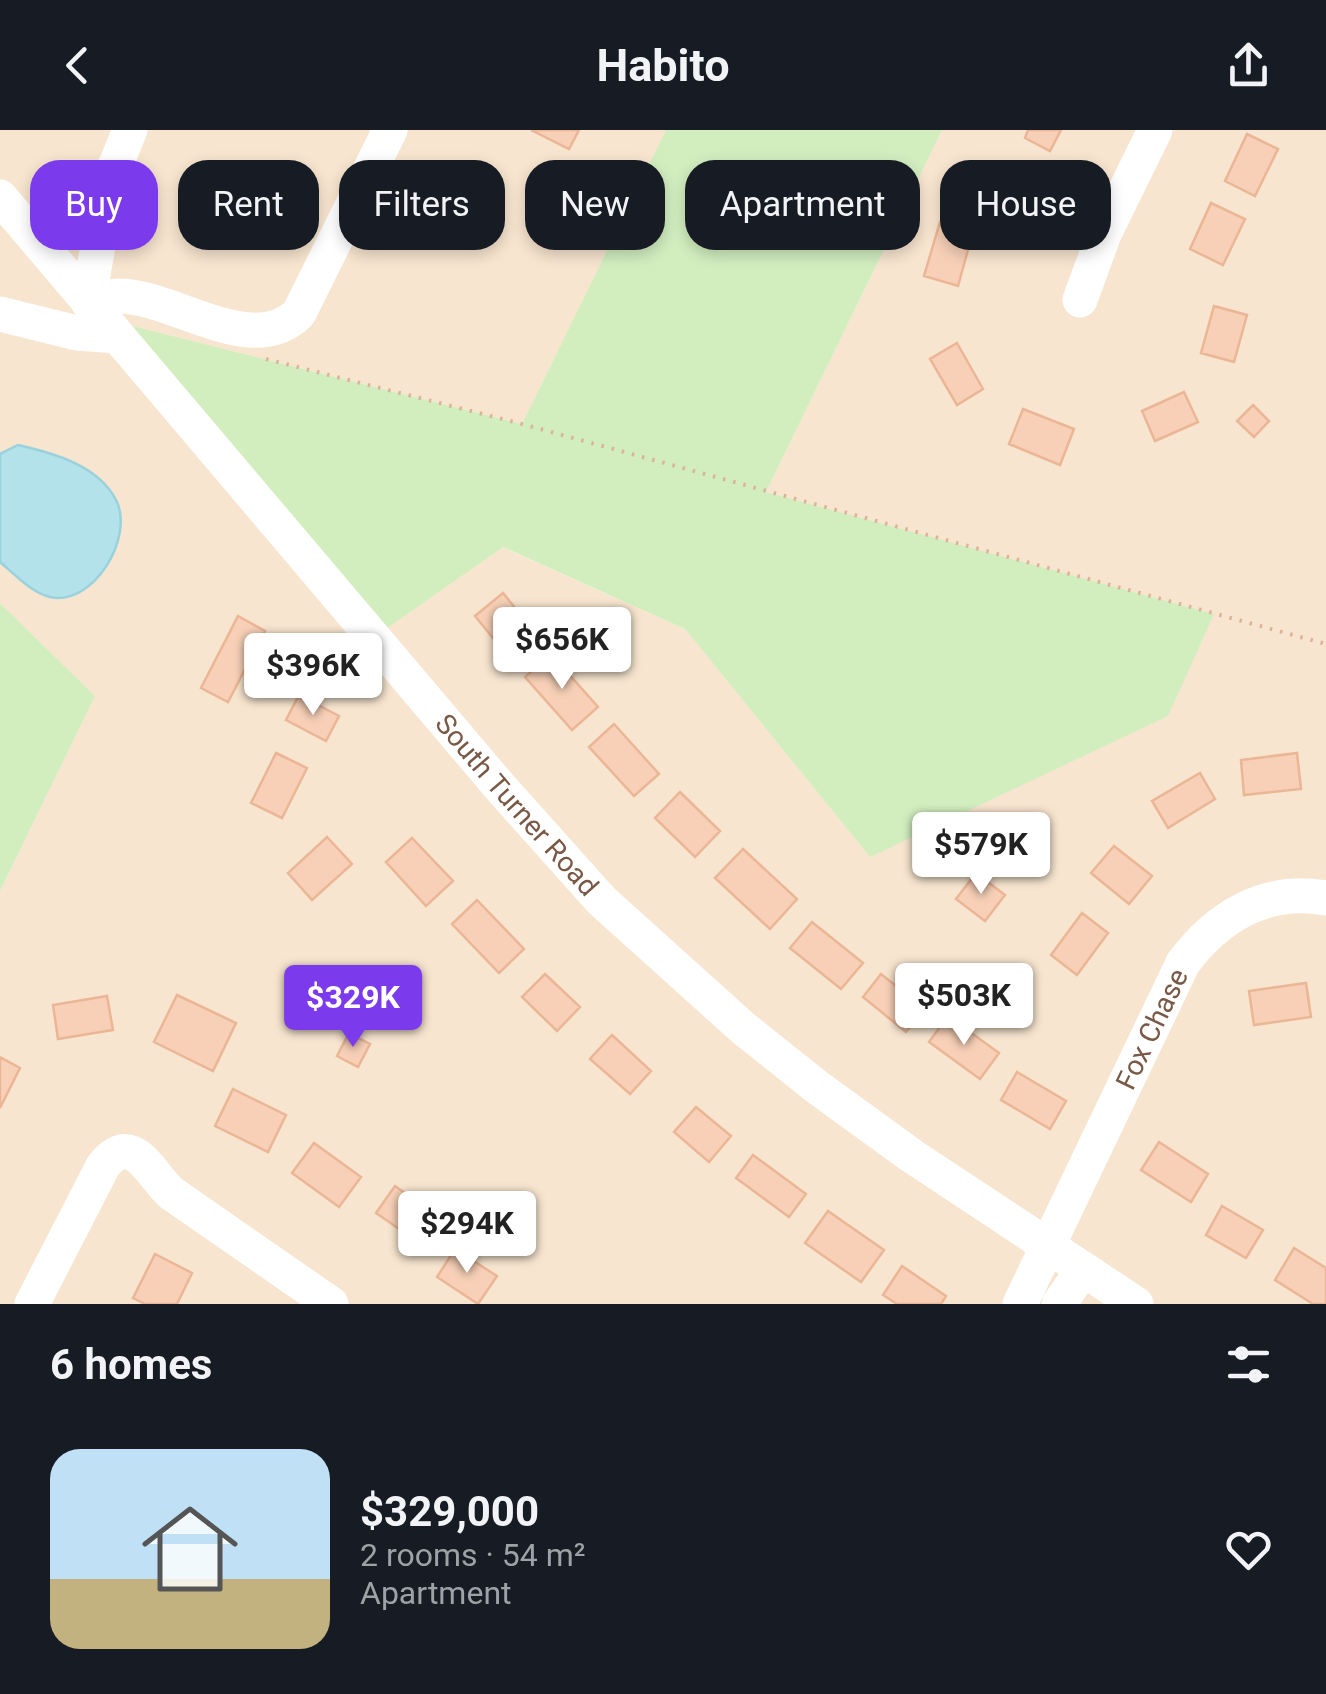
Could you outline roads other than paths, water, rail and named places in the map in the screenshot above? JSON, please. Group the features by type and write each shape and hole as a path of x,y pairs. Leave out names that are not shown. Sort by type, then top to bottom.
{"street":[{"path":"130,130 110,179 88,302 117,296 142,299 236,328 276,330 293,320 308,297 390,130"},
{"path":"1080,300 1104,234 1155,130"},
{"name":"South Turner Road","path":"0,197 500,787 602,900 717,1006 817,1087 912,1156 1136,1304"},
{"path":"0,314 77,333 117,336"},
{"name":"Fox Chase","path":"1020,1304 1183,963 1201,939 1224,920 1262,902 1291,896 1326,898"},
{"path":"32,1304 103,1166 110,1156 122,1152 145,1160 155,1179 171,1193 330,1304"},
{"path":"1059,1304 1082,1270"}],"water":[{"path":"18,445 86,469 116,500 120,532 115,550 95,580 66,597 50,597 36,591 0,562 0,454"}]}
